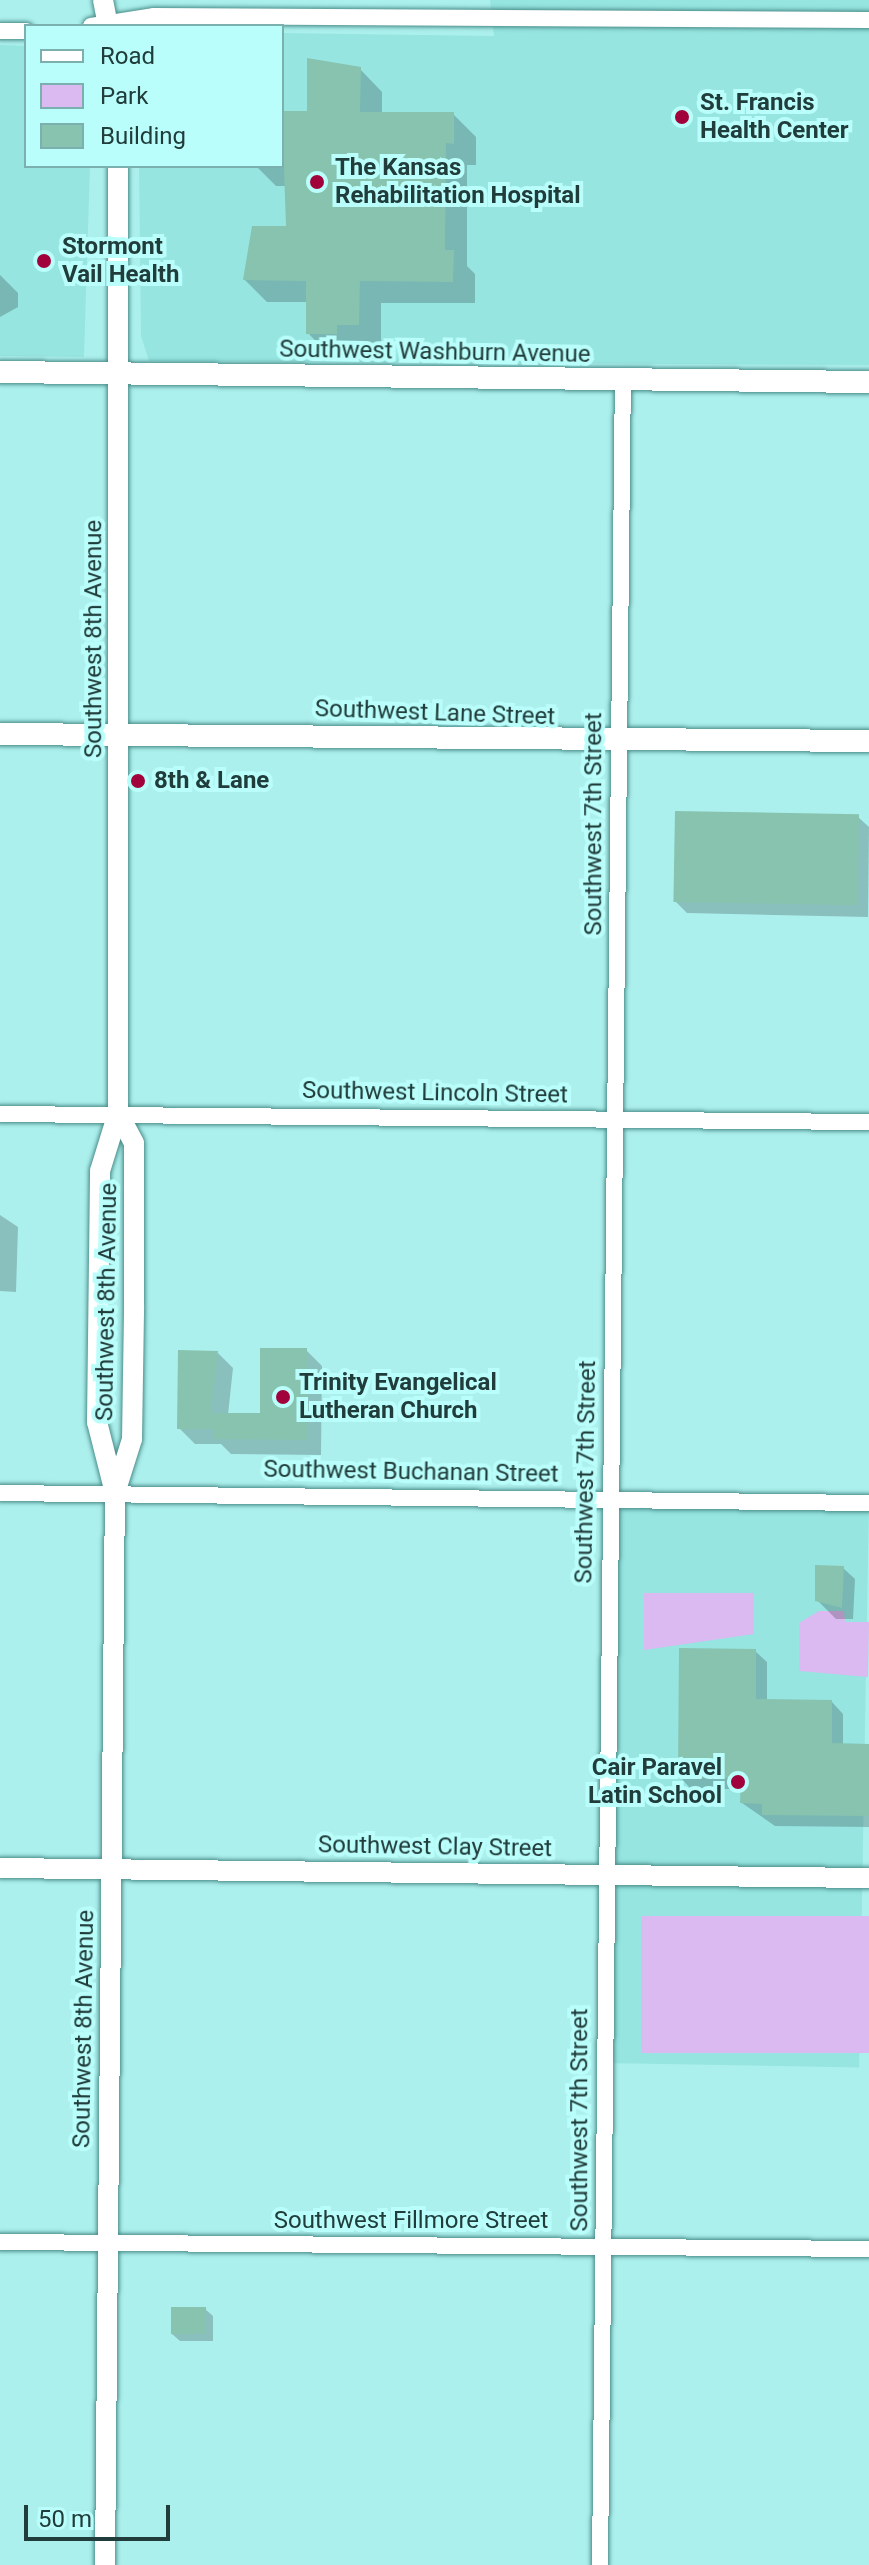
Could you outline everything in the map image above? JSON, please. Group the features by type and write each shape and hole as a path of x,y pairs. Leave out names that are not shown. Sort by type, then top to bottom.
{"main road":[{"name":"Southwest Washburn Avenue","path":"0,372 869,382"},
{"name":"Southwest Lane Street","path":"0,734 618,743 869,741"}],"street":[{"path":"102,24 103,0"},
{"path":"108,24 154,16 471,8 869,20"},
{"path":"0,31 24,31"},
{"name":"Southwest 8th Avenue","path":"105,2565 115,1493 97,1422 100,1171 118,1113 121,373 118,168"},
{"name":"Southwest 7th Street","path":"600,2565 623,380"},
{"name":"Southwest 8th Avenue","path":"115,1493 132,1439 134,1305 134,1143 118,1113"},
{"name":"Southwest Lincoln Street","path":"0,1114 869,1122"},
{"name":"Southwest Buchanan Street","path":"0,1493 869,1503"},
{"name":"Southwest Clay Street","path":"0,1868 869,1878"},
{"name":"Southwest Fillmore Street","path":"0,2242 869,2249"}],"shaded area":[{"path":"490,0 869,0 869,365 149,361 141,336 139,168 284,168 284,33 494,36"},
{"name":"Stormont Vail Health","path":"0,45 24,46 24,168 90,168 84,357 0,356"},
{"name":"Cair Paravel Latin School","path":"611,1499 869,1504 859,2067 601,2063"}],"green space":[{"path":"644,1593 754,1593 754,1634 644,1650"},
{"path":"819,1611 844,1611 845,1622 869,1622 868,1677 799,1671 799,1623"},
{"path":"641,1916 869,1916 869,2053 641,2053"}],"building":[{"path":"307,58 361,67 360,112 454,112 454,144 446,143 445,250 454,250 453,282 360,281 359,325 337,325 337,334 306,334 306,281 243,280 252,226 286,226 284,111 307,111"},
{"path":"675,811 859,814 857,905 673,902"},
{"name":"Trinity Evangelical Lutheran Church","path":"260,1348 307,1348 307,1440 213,1439 213,1429 177,1429 178,1350 218,1351 211,1413 260,1413"},
{"path":"815,1565 844,1566 842,1608 815,1601"},
{"path":"679,1648 756,1649 756,1699 832,1700 832,1743 869,1744 869,1816 762,1815 762,1804 740,1803 741,1778 678,1778"},
{"path":"171,2307 206,2307 206,2334 171,2334"}],"place":[{"name":"St. Francis Health Center","path":"682,117"},
{"name":"The Kansas Rehabilitation Hospital","path":"317,182"},
{"name":"Stormont Vail Health","path":"44,261"},
{"name":"8th & Lane","path":"138,781"},
{"name":"Trinity Evangelical Lutheran Church","path":"283,1397"},
{"name":"Cair Paravel Latin School","path":"738,1782"}]}
